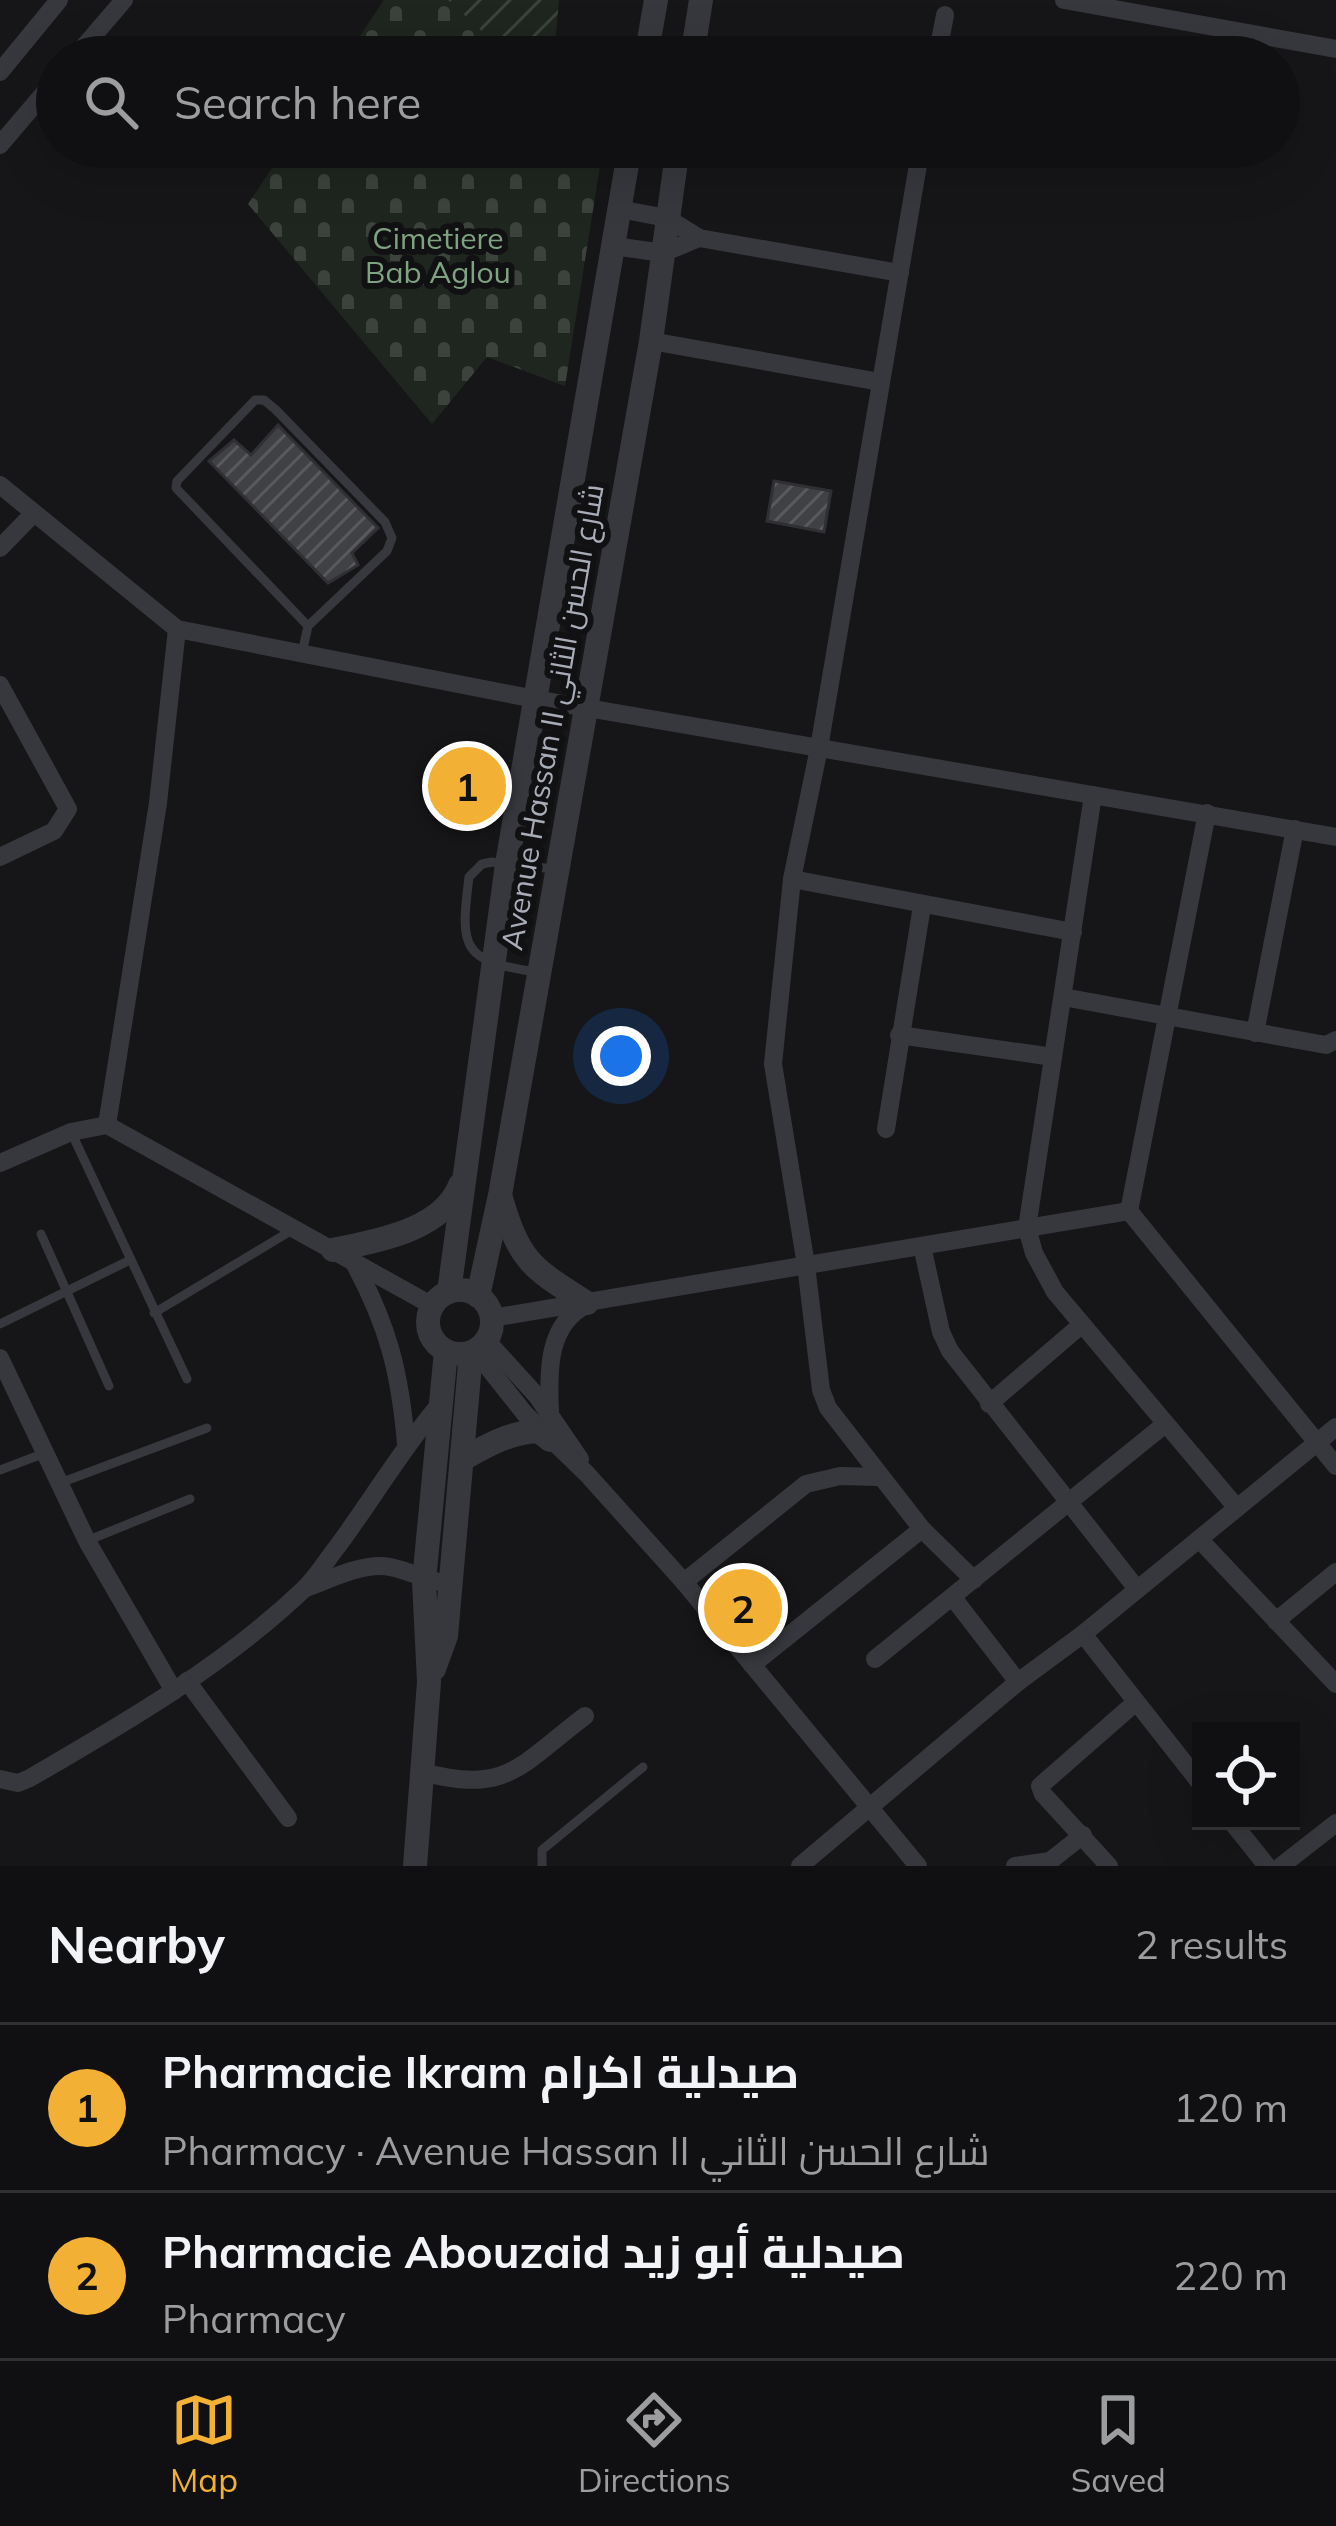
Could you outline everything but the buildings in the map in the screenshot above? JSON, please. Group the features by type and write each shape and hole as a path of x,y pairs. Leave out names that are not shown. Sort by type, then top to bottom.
{"street":[{"path":"0,72 59,0"},
{"path":"93,36 124,0"},
{"path":"650,36 656,0"},
{"path":"695,36 701,0"},
{"path":"1064,0 1268,36"},
{"path":"941,36 945,15"},
{"path":"1300,42 1336,49"},
{"path":"0,145 36,103"},
{"name":"Avenue Hassan II شارع الحسن الثاني","path":"441,1299 507,864 626,168"},
{"name":"Avenue Hassan II شارع الحسن الثاني","path":"478,1295 500,1195 651,341 675,168"},
{"path":"918,168 819,748 792,880 772,1064 806,1265 821,1390 841,1429 878,1477 974,1580"},
{"path":"619,208 668,218 699,238 900,273"},
{"path":"614,246 663,253 699,238"},
{"path":"651,341 880,382"},
{"path":"0,485 177,629 535,699 1336,836"},
{"path":"0,548 34,512"},
{"path":"107,1125 158,803 177,629"},
{"path":"0,685 68,809 54,831 0,857"},
{"path":"1093,795 1027,1228 1042,1273 1080,1326 1237,1508"},
{"path":"1207,813 1130,1211 1336,1466"},
{"path":"1255,1033 1294,829"},
{"path":"792,880 1072,932"},
{"path":"886,1129 922,906"},
{"path":"1063,997 1326,1045 1336,1040"},
{"path":"899,1035 1053,1058"},
{"path":"0,1163 71,1132 107,1125 343,1256 441,1299 464,1291 478,1295 463,1459 437,1582"},
{"path":"343,1256 425,1221 455,1197 463,1177"},
{"path":"500,1195 512,1235 532,1268 592,1302"},
{"path":"441,1299 429,1328 433,1340 474,1343 592,1302 1130,1211"},
{"path":"922,1246 941,1332 950,1351 1137,1589"},
{"path":"343,1256 385,1324 394,1352 406,1444"},
{"path":"550,1428 548,1376 554,1343 580,1307 592,1302"},
{"path":"988,1404 1080,1326"},
{"path":"0,1779 18,1783 30,1778 181,1686 306,1588 362,1514 406,1444 439,1405 474,1343"},
{"path":"474,1343 684,1582 918,1866"},
{"path":"0,1358 87,1540 181,1686 288,1818"},
{"path":"415,1866 429,1682 446,1636 437,1582 439,1405"},
{"path":"874,1659 1164,1425"},
{"path":"800,1866 1018,1682 1336,1427"},
{"path":"463,1459 498,1440 550,1428"},
{"path":"684,1582 806,1484 840,1476 878,1477"},
{"path":"752,1665 922,1529"},
{"path":"1199,1539 1336,1684"},
{"path":"306,1588 355,1570 386,1566 437,1582"},
{"path":"1276,1621 1336,1572"},
{"path":"954,1599 1018,1682"},
{"path":"1083,1634 1192,1773"},
{"path":"1109,1866 1040,1786 1136,1702"},
{"path":"422,1772 461,1782 506,1776 585,1716"},
{"path":"1281,1866 1336,1823"},
{"path":"1238,1830 1267,1866"},
{"path":"1015,1866 1050,1861 1083,1834"}],"lane":[{"path":"302,653 308,626 387,550 390,531 277,410 264,400 254,400 176,481 176,488 308,626"},
{"path":"539,973 492,966 478,956 464,933 469,877 482,864 558,869"},
{"path":"71,1132 187,1379"},
{"path":"154,1313 294,1229"},
{"path":"41,1234 109,1386"},
{"path":"0,1324 128,1261"},
{"path":"59,1484 207,1428"},
{"path":"0,1470 45,1453"},
{"path":"87,1540 190,1499"},
{"path":"542,1866 542,1850 643,1767"}],"green space":[{"path":"384,0 453,0 498,36 360,36"},
{"path":"448,0 559,0 556,36 487,36"},
{"name":"Cimetiere Bab Aglou","path":"272,168 600,168 565,386 487,357 432,424 248,204"}],"place":[{"name":"Pharmacie Ikram صيدلية اكرام","path":"467,786"},
{"name":"Pharmacie Abouzaid صيدلية أبو زيد","path":"743,1608"}]}
